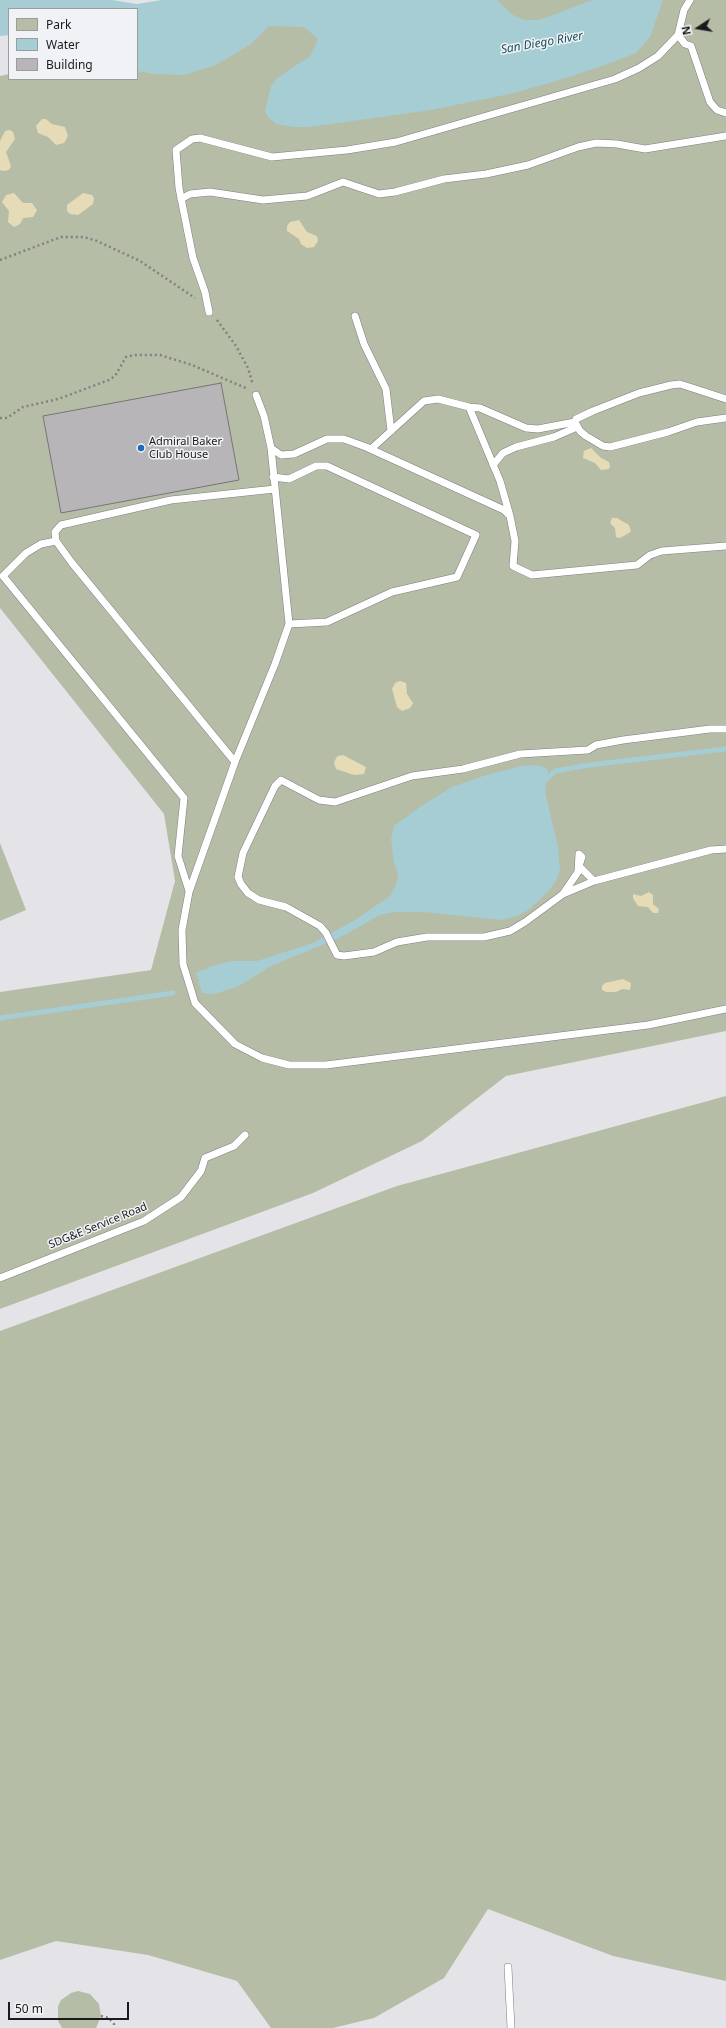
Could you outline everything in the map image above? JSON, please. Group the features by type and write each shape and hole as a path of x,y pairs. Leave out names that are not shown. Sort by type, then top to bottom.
{"lane":[{"path":"209,312 205,292 193,258 181,199 176,150 192,139 200,138 272,157 347,150 396,142 615,79 639,68 658,56 678,35 684,10 690,0"},
{"path":"678,35 685,44 691,46 710,102 717,110 726,113"},
{"path":"181,199 190,194 210,192 263,200 307,196 344,182 379,194 395,192 444,179 486,174 528,166 578,147 596,143 617,144 645,149 726,136"},
{"path":"355,316 364,344 386,389 391,431"},
{"path":"726,399 680,384 671,385 639,393 593,411 576,419 576,424 580,431 594,441 610,447 668,432 697,422 726,418"},
{"path":"256,395 264,416 271,448 289,624 275,664 235,762 190,892 182,930 183,964 195,1003 235,1044 262,1058 288,1065 326,1065 648,1025 726,1009"},
{"path":"371,449 424,401 438,399 469,407 480,408 510,422 532,429 538,430 576,424"},
{"path":"469,407 493,464 510,516 515,541 513,566 532,575 637,565 662,550 726,546"},
{"path":"493,464 503,454 516,448 554,437 576,424"},
{"path":"271,448 281,455 294,454 327,439 344,439 371,449 504,510 510,516"},
{"path":"273,476 289,479 316,466 327,466 476,535 457,577 392,592 327,622 289,624"},
{"path":"235,762 56,541 55,532 61,525 171,500 275,489"},
{"path":"56,541 41,544 26,554 3,576 184,798 178,856 190,892"},
{"path":"726,729 710,729 623,740 596,745 588,750 520,754 463,769 412,776 335,802 319,800 281,780 275,786 243,853 238,877 248,893 259,900 297,912 320,926 326,933 337,955 344,956 374,952 397,942 427,937 484,937 510,931 526,922 563,894 594,881 704,852 726,849"},
{"path":"563,894 578,872 579,866 594,881"},
{"name":"SDG&E Service Road","path":"0,1278 144,1221 181,1198 201,1171 204,1158 234,1146 245,1135"},
{"path":"508,1967 511,2028"}],"path":[{"path":"0,260 61,237 84,237 97,241 146,265 200,302 219,322 236,346 248,368 256,395"},
{"path":"0,418 7,418 23,407 58,399 109,380 115,376 126,357 134,355 160,355 245,386 256,395"},
{"path":"101,2016 109,2018 114,2024 114,2028"}],"green space":[{"path":"209,0 726,0 726,1031 506,1076 422,1141 313,1193 0,1309 0,992 151,970 175,881 164,814 0,608 0,76 8,74 8,80 138,80 138,32"},
{"path":"0,843 26,910 0,921"},
{"path":"726,1096 726,1981 613,1956 488,1909 444,1978 374,2018 333,2028 271,2028 237,1981 148,1955 56,1941 0,1960 0,1331 397,1186"},
{"path":"78,1991 90,1994 99,2004 101,2016 96,2028 62,2028 58,2021 58,2006 61,2000 71,1993"}],"sand":[{"path":"42,119 46,119 52,124 65,127 68,136 64,143 56,145 48,137 38,133 36,126"},
{"path":"10,130 13,132 15,139 6,152 11,166 9,170 3,171 0,170 0,141 5,131"},
{"path":"14,193 23,203 32,203 37,210 33,217 23,218 20,224 14,227 8,222 9,211 2,202 6,195"},
{"path":"83,193 92,195 94,198 93,204 78,215 70,214 67,211 67,205"},
{"path":"299,220 307,232 317,236 318,241 314,247 307,248 301,244 299,239 287,231 287,226 290,222"},
{"path":"591,448 601,458 609,462 609,469 601,470 595,463 583,458 584,451"},
{"path":"612,518 617,518 629,525 631,531 620,538 616,537 615,528 610,523"},
{"path":"400,681 406,683 407,694 413,703 410,708 402,711 397,707 392,689 395,683"},
{"path":"343,755 366,767 364,774 354,775 336,769 334,763 336,758"},
{"path":"649,892 653,895 653,904 659,909 658,913 653,913 648,907 638,906 633,898 633,894 641,896"},
{"path":"623,979 631,983 630,990 622,989 616,992 606,992 602,990 602,986 605,983"}],"water":[{"name":"San Diego River","path":"0,0 112,0 137,4 162,0 497,0 513,15 524,20 537,20 592,0 663,0 650,37 636,53 608,64 514,93 431,110 309,127 294,127 276,124 268,117 265,111 271,86 277,78 310,56 316,44 318,39 304,27 269,26 251,44 216,65 184,75 155,74 138,71 138,8 8,8 8,35 0,36"},
{"path":"538,765 547,769 548,774 545,783 546,796 558,847 560,870 557,879 548,892 527,911 517,916 502,920 424,912 394,912 380,915 339,938 271,966 239,986 215,994 202,993 196,973 215,965 232,961 257,961 313,943 355,920 391,895 397,882 398,872 394,863 391,839 394,826 420,807 452,787 486,775 521,766"}],"building":[{"name":"Admiral Baker Club House","path":"221,383 239,480 61,513 43,416"}],"waterway":[{"path":"541,784 555,771 589,765 726,749"},
{"path":"0,1018 173,993"}],"place":[{"name":"Admiral Baker Club House","path":"141,448"}]}
